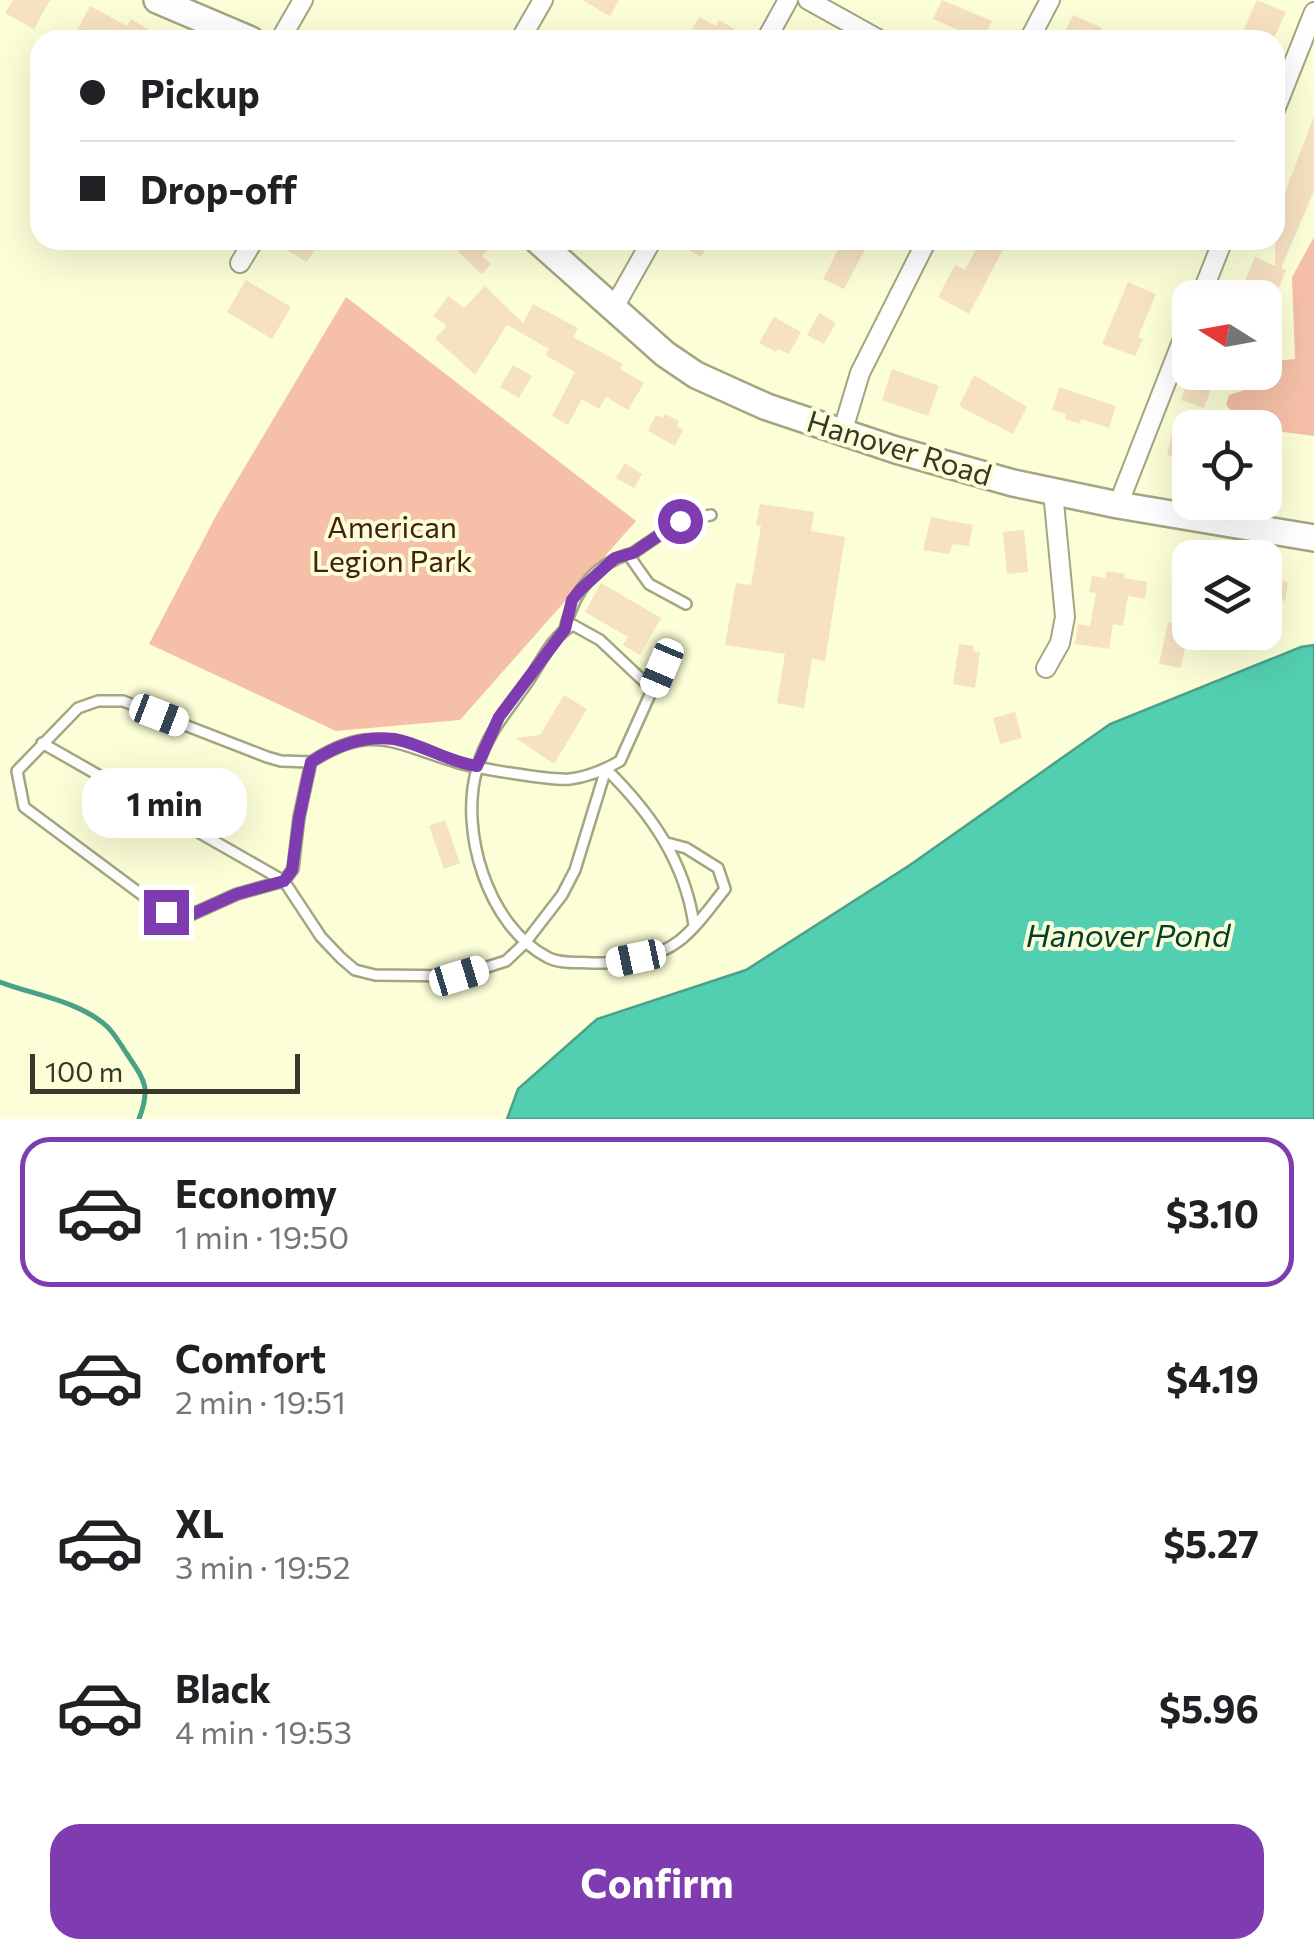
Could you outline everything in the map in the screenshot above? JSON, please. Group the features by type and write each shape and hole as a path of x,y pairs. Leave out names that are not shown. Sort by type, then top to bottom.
{"main road":[{"path":"157,0 228,30"},
{"name":"Hanover Road","path":"548,250 665,354 696,375 767,407 954,468 1053,492 1314,538"}],"street":[{"path":"286,30 302,0"},
{"path":"526,30 542,0"},
{"path":"772,30 788,0"},
{"path":"808,0 862,30"},
{"path":"1034,30 1050,0"},
{"path":"1285,85 1314,12"},
{"path":"240,262 248,250"},
{"path":"614,309 646,250"},
{"path":"842,433 860,374 921,250"},
{"path":"1207,280 1219,250"},
{"path":"1118,506 1172,368"},
{"path":"1046,668 1060,644 1065,617 1053,492"}],"lane":[{"path":"666,843 686,848 718,868 725,889 682,939 662,952 610,964 550,960 525,943 488,892 470,805 477,766 499,717 565,629 572,600 615,558 633,553 680,521 711,515"},
{"path":"633,553 632,560 649,584 686,604"},
{"path":"565,629 573,625 600,640 653,690"},
{"path":"311,762 292,870 284,881 237,894 177,921 24,806 17,771 78,708 124,701 281,761 311,762 331,748 360,740 394,739 459,763 568,779 620,761 662,668"},
{"path":"42,743 284,881 321,937 354,970 375,974 459,976 506,961 562,895 575,870 606,769"},
{"path":"606,769 648,814 666,843 690,894 694,925"}],"green space":[{"path":"1314,237 1314,436 1282,432 1282,410 1231,410 1226,405 1229,395 1245,390 1282,390 1282,360 1295,359 1292,277"},
{"name":"American Legion Park","path":"346,297 636,521 460,720 336,731 149,644 218,512"}],"water":[{"name":"Hanover Pond","path":"1314,645 1314,1119 507,1119 518,1089 597,1019 746,970 910,865 1110,724"}],"building":[{"path":"13,0 50,0 34,29 5,13"},
{"path":"582,0 619,0 610,16"},
{"path":"942,0 992,21 987,30 959,30 933,19"},
{"path":"1257,0 1286,12 1278,30 1244,30"},
{"path":"90,6 127,26 131,19 149,30 77,30"},
{"path":"1073,15 1102,28 1101,30 1066,30"},
{"path":"699,17 716,26 719,20 736,30 692,30"},
{"path":"1314,116 1314,191 1281,268 1286,270 1282,280 1245,280 1255,257 1275,266 1275,250 1285,250 1285,193"},
{"path":"287,250 315,250 307,262"},
{"path":"458,250 487,250 482,256 491,264 482,274"},
{"path":"838,250 865,250 844,289 823,279"},
{"path":"976,250 1003,250 969,314 938,297 955,265 965,270"},
{"path":"246,280 291,307 272,339 227,312"},
{"path":"1128,282 1156,294 1138,337 1143,339 1135,356 1102,344"},
{"path":"485,286 523,323 533,304 578,328 573,337 623,364 620,369 644,383 628,410 606,397 599,409 582,399 568,425 552,416 575,372 545,355 549,349 507,325 475,375 435,338 447,326 433,316 448,296 464,308"},
{"path":"819,313 836,323 824,344 807,335"},
{"path":"774,317 801,332 789,354 759,343"},
{"path":"513,365 532,376 519,398 500,387"},
{"path":"892,369 939,386 928,416 882,400"},
{"path":"974,375 1027,407 1013,434 959,406"},
{"path":"1059,387 1116,406 1109,428 1081,419 1080,424 1052,410"},
{"path":"1185,390 1210,390 1204,408 1181,400"},
{"path":"665,414 679,421 677,426 683,430 675,446 648,431 656,415 663,418"},
{"path":"625,463 642,474 634,488 616,478"},
{"path":"760,504 814,512 811,531 845,537 825,661 812,659 804,708 777,703 785,654 725,645 736,583 751,585 761,526 756,525"},
{"path":"931,517 973,525 969,546 953,544 949,554 923,550"},
{"path":"1024,530 1028,572 1007,574 1003,532"},
{"path":"1107,571 1147,582 1145,599 1128,596 1123,626 1113,624 1109,649 1075,644 1078,624 1090,626 1096,593 1089,592 1092,576 1105,578"},
{"path":"1282,581 1288,582 1282,601"},
{"path":"601,583 661,618 640,655 623,645 628,637 585,612"},
{"path":"1168,622 1172,623 1172,650 1185,650 1181,668 1159,664"},
{"path":"959,644 974,646 973,651 980,652 975,688 953,684"},
{"path":"564,695 587,709 554,764 516,738 540,735"},
{"path":"1015,712 1022,738 1000,744 993,718"},
{"path":"445,820 460,863 444,869 429,826"}],"waterway":[{"path":"0,982 67,1003 107,1026 142,1078 145,1099 139,1119"}],"route":[{"path":"166,912 177,921 237,894 284,881 292,870 311,762 331,748 360,740 394,739 477,766 499,717 565,629 572,600 580,590 615,558 633,553 680,521"}]}
